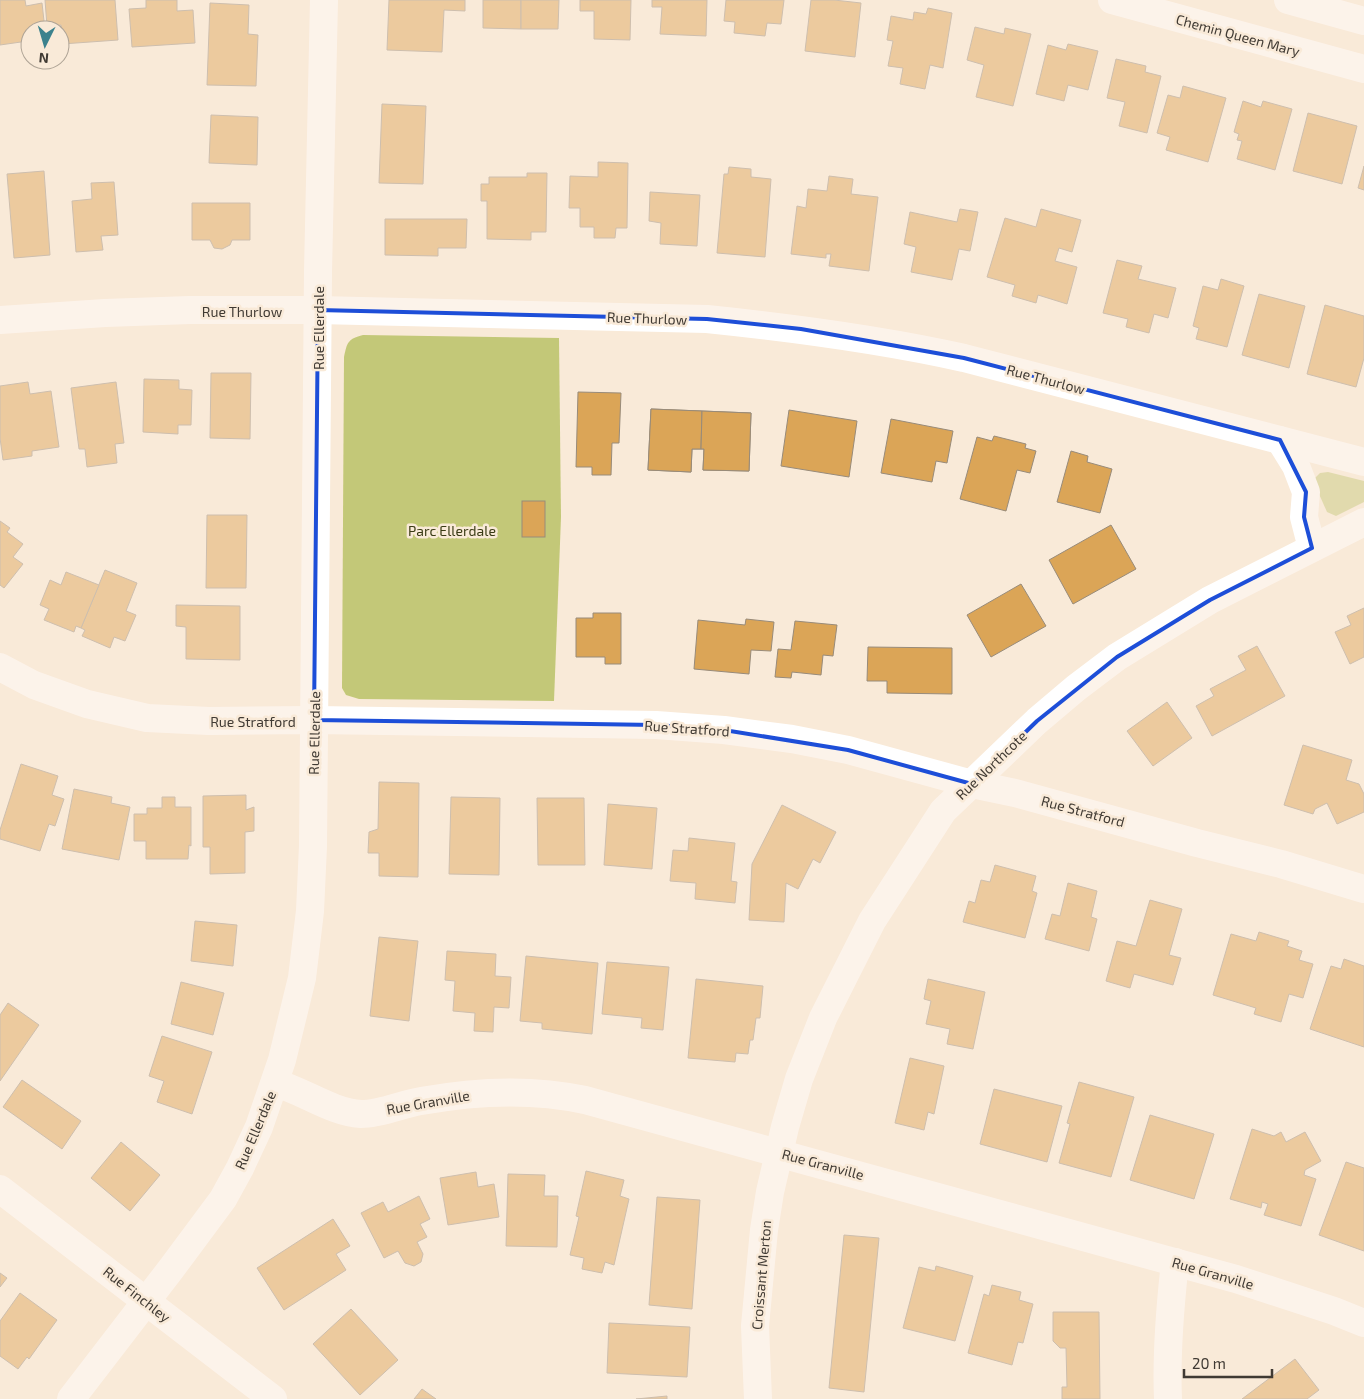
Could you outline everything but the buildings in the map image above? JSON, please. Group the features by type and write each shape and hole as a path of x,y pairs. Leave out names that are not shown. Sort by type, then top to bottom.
{"street":[{"name":"Rue Ellerdale","path":"71,1399 146,1302 227,1192 259,1127 275,1083 298,998 308,936 313,846 318,310 324,0"},
{"name":"Chemin Queen Mary","path":"1112,0 1364,69"},
{"path":"1288,0 1364,21"},
{"name":"Rue Thurlow","path":"0,320 143,311 318,310 707,319 800,329 905,344 1364,462"},
{"path":"1280,440 1296,466 1306,492 1304,517 1312,548"},
{"name":"Rue Northcote","path":"779,1152 787,1117 811,1046 848,967 872,921 944,811 1037,721 1117,657 1210,600 1364,522"},
{"name":"Rue Stratford","path":"0,668 34,685 104,709 176,720 656,725 724,730 792,739 848,750 972,784 1016,793 1281,864 1364,889"},
{"name":"Rue Granville","path":"275,1083 330,1106 359,1114 420,1101 466,1094 522,1092 557,1094 604,1104 1176,1262 1245,1282 1334,1311 1364,1323"},
{"name":"Croissant Merton","path":"758,1399 755,1326 764,1230 779,1152"},
{"name":"Rue Finchley","path":"0,1189 273,1399"},
{"path":"1168,1399 1167,1355 1170,1308 1176,1262"}],"highlighted area":[{"path":"318,310 707,319 801,329 964,358 1280,440 1306,492 1304,517 1312,548 1210,600 1117,657 1037,721 972,784 848,750 724,730 656,725 314,720"}],"green space":[{"name":"Parc Ellerdale","path":"363,335 559,338 561,517 554,701 359,699 346,695 342,688 344,357 349,342"},
{"path":"1328,472 1364,481 1364,502 1336,516 1327,512 1314,479 1320,473"}]}
